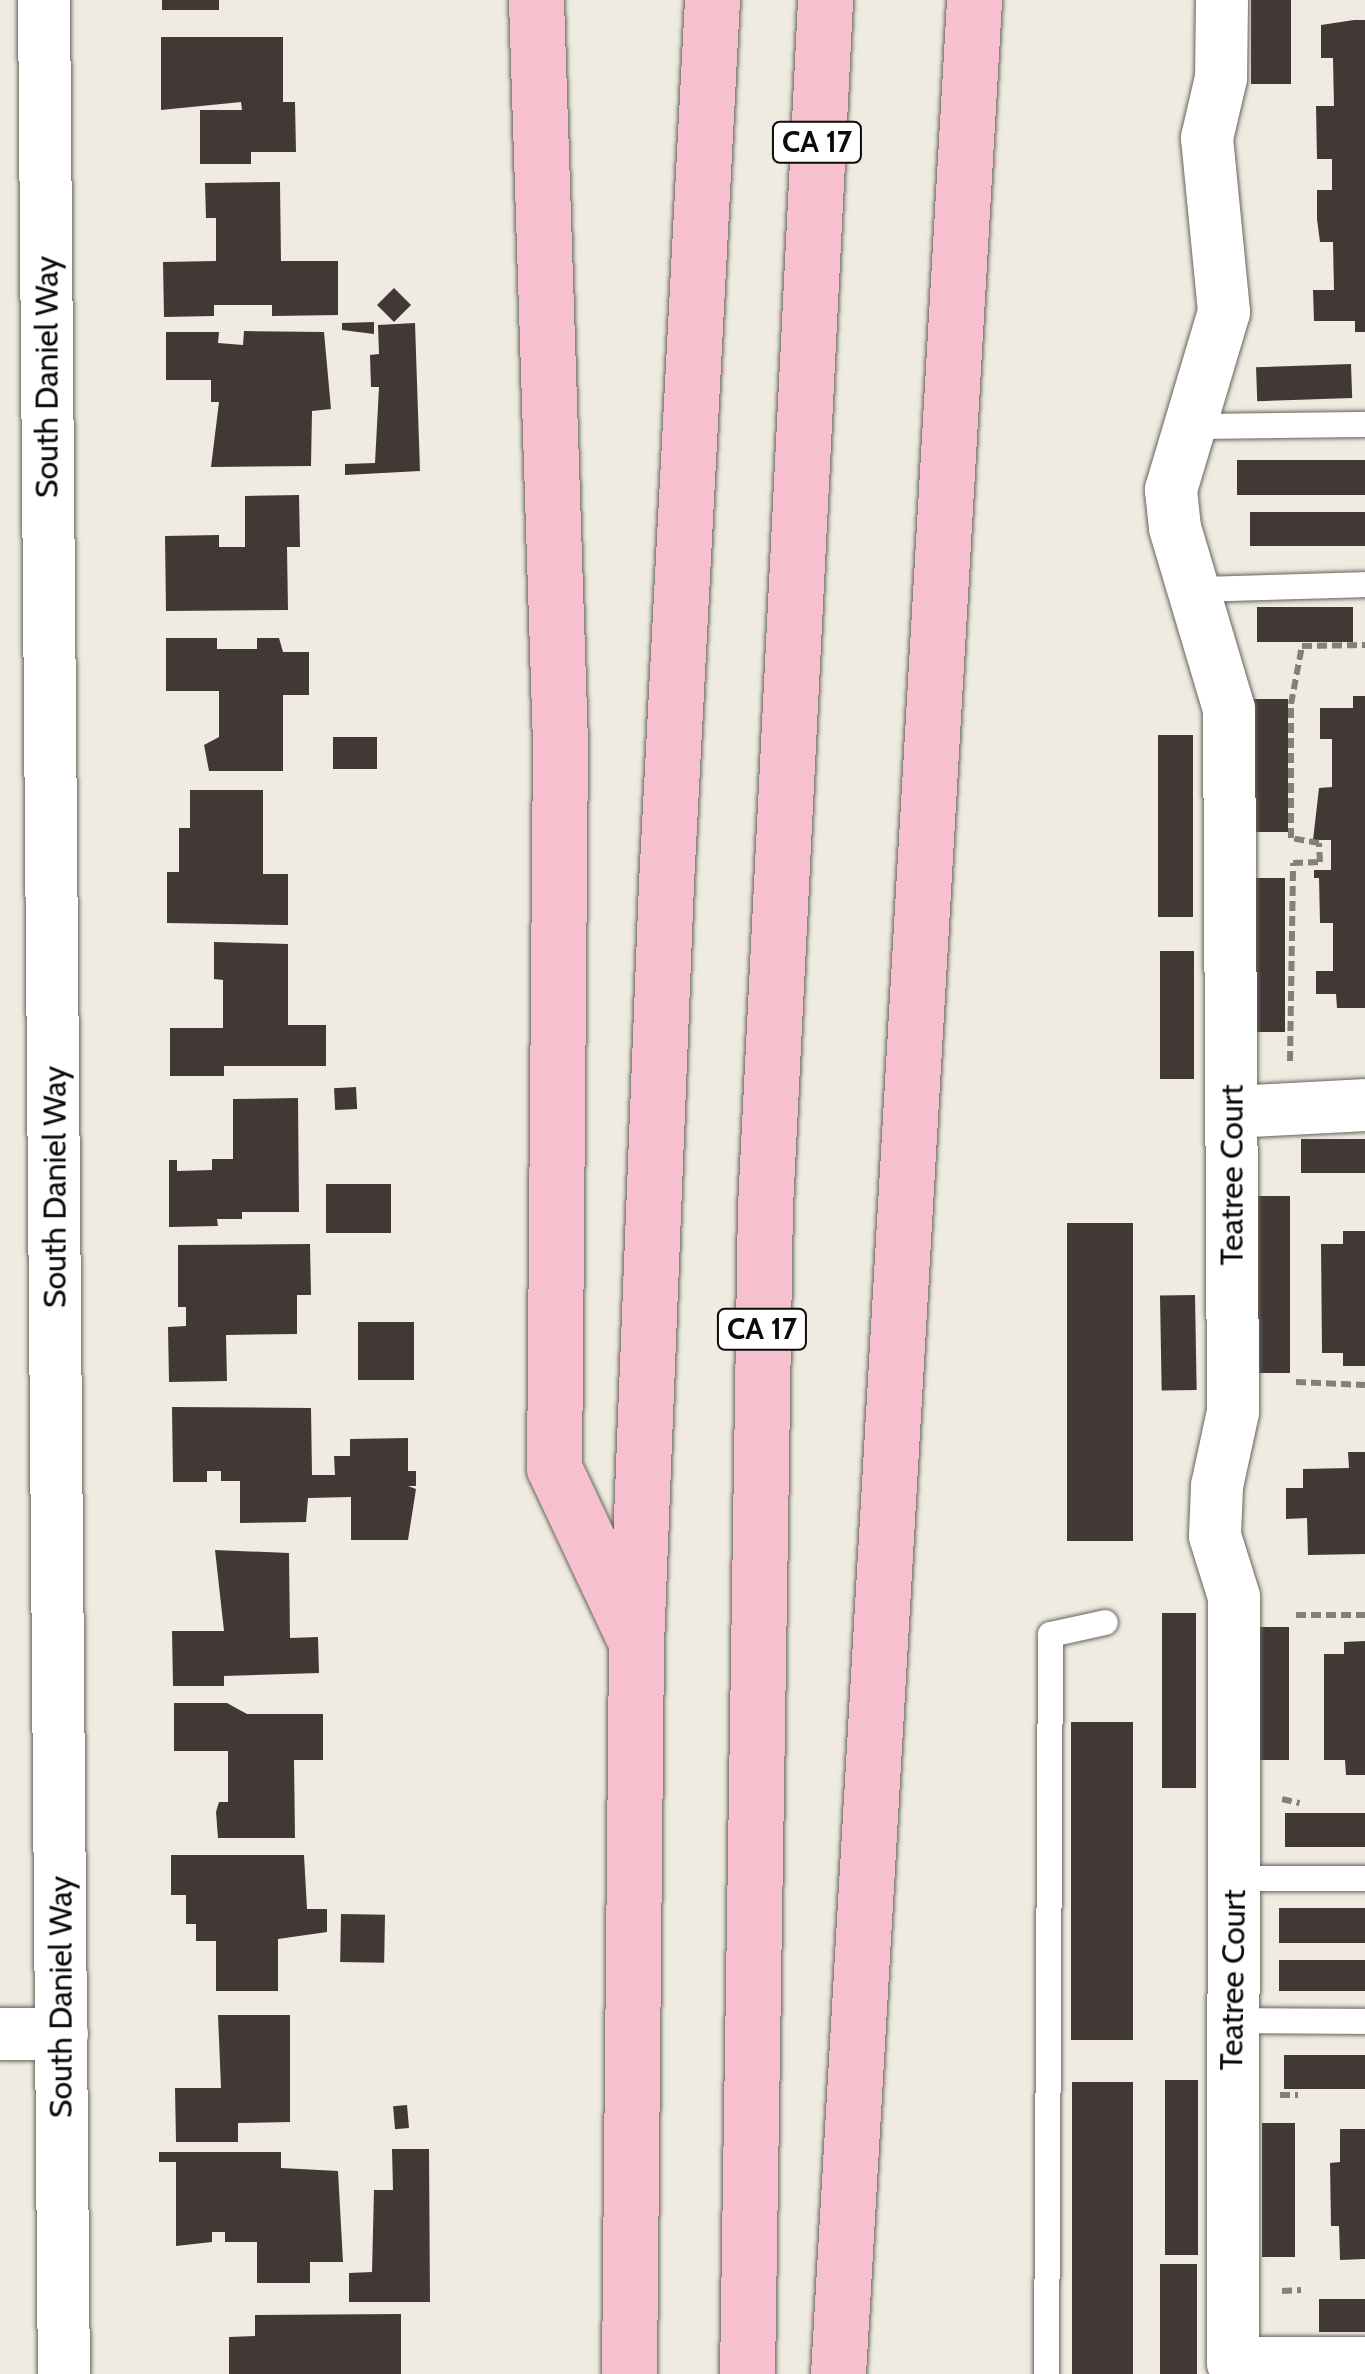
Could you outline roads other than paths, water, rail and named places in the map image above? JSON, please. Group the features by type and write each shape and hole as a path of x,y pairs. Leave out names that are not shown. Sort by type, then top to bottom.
{"highway":[{"path":"629,2374 636,1644 666,883 712,0"},
{"name":"CA 17","path":"747,2374 765,1206 824,0"},
{"path":"838,2374 974,0"},
{"path":"535,5 560,742 554,1468 636,1644"}],"street":[{"name":"South Daniel Way","path":"44,0 64,2374"},
{"name":"Teatree Court","path":"1222,0 1220,78 1207,138 1224,312 1171,490 1175,528 1197,588 1229,709 1233,1412 1217,1486 1215,1536 1234,1597 1232,2363 1365,2364"},
{"path":"1232,1112 1365,1105"},
{"path":"0,2034 62,2034"}],"lane":[{"path":"1191,426 1365,424"},
{"path":"1197,588 1365,584"},
{"path":"1046,2374 1050,1634 1106,1622"},
{"path":"1235,1878 1365,1878"},
{"path":"1230,2020 1365,2021"}]}
